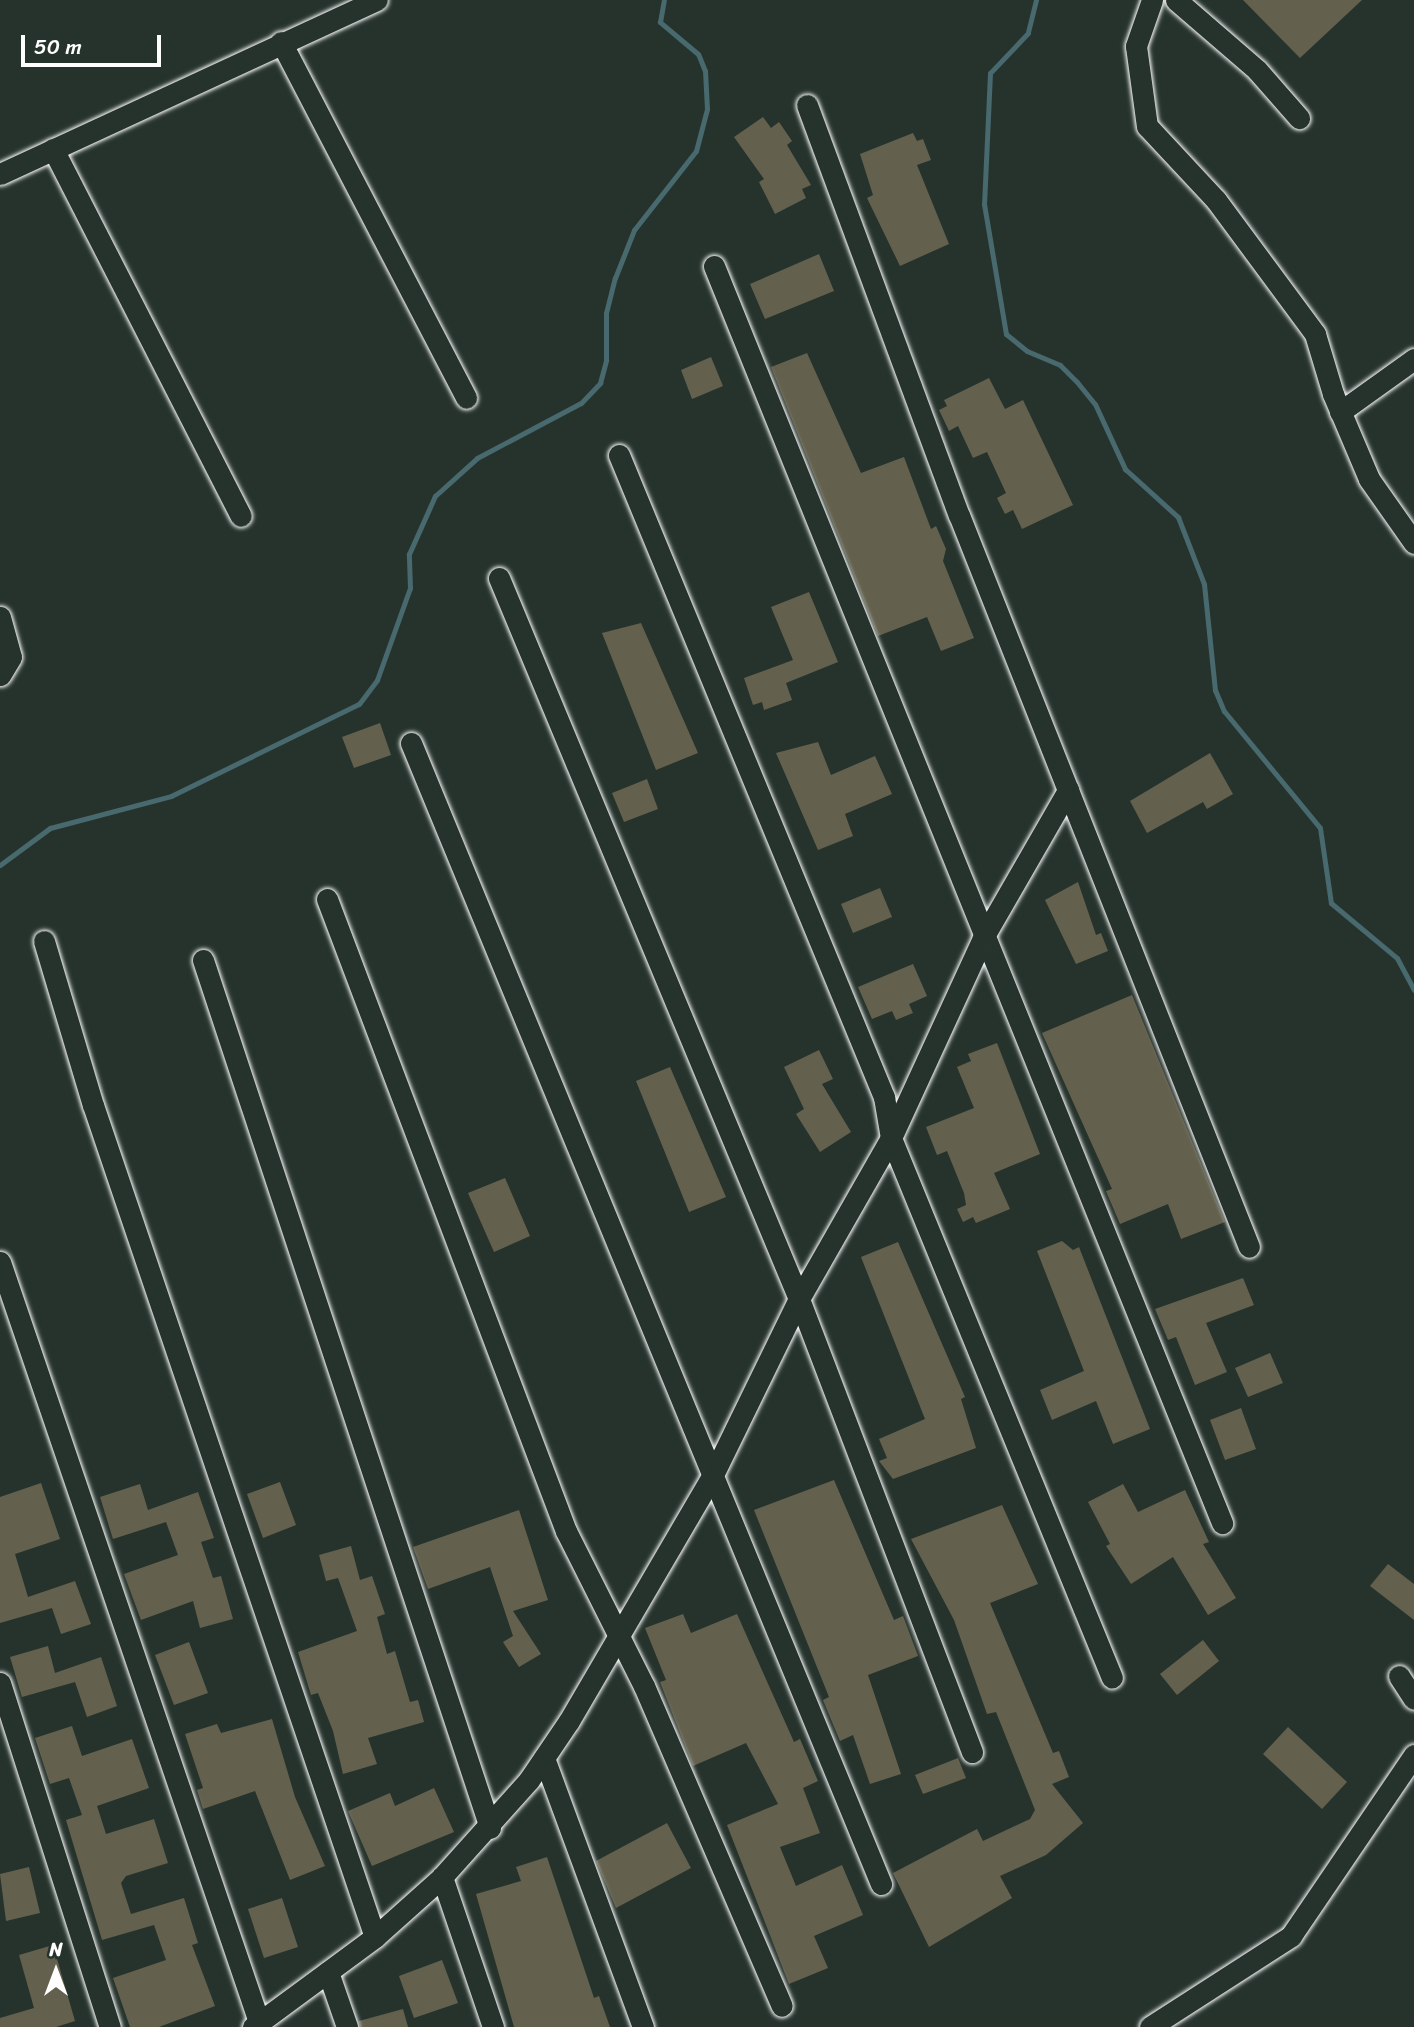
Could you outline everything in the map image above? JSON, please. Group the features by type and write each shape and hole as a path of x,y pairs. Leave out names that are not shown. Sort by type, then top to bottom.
{"street":[{"path":"0,174 377,0"},
{"path":"1152,0 1136,46 1147,126 1216,200 1247,248 1301,312 1315,334 1340,412 1369,479 1414,542"},
{"path":"1176,0 1257,70 1299,118"},
{"path":"281,42 466,398"},
{"path":"807,106 1068,790 1249,1247"},
{"path":"53,149 241,516"},
{"path":"714,266 982,938 1222,1523"},
{"path":"1340,412 1414,359"},
{"path":"619,455 884,1097 891,1138 1112,1678"},
{"path":"499,578 799,1299 972,1752"},
{"path":"0,617 11,657 0,675"},
{"path":"411,743 881,1884"},
{"path":"0,1262 256,2025 375,1937 442,1877 490,1828 544,1758 619,1640 713,1475 799,1299 891,1138 982,938 1068,790"},
{"path":"327,899 566,1531 619,1640 782,2006"},
{"path":"44,941 93,1105 375,1937"},
{"path":"203,960 490,1828"},
{"path":"1399,1676 1414,1699"},
{"path":"0,1683 110,2027"},
{"path":"1150,2027 1291,1936 1414,1755"},
{"path":"544,1758 643,2027"},
{"path":"442,1877 493,2027"},
{"path":"328,1972 347,2027"}],"building":[{"path":"1243,0 1362,0 1300,58"},
{"path":"763,117 771,128 779,122 792,141 787,145 811,185 802,189 806,198 775,214 759,182 764,179 734,137"},
{"path":"913,133 917,141 923,139 931,160 917,165 949,244 900,266 867,198 873,195 860,154"},
{"path":"819,254 834,291 765,319 750,284"},
{"path":"807,353 861,473 904,457 931,529 936,526 946,549 943,561 974,638 941,651 927,617 878,636 771,367"},
{"path":"711,357 723,386 692,399 681,370"},
{"path":"989,378 1005,409 1023,400 1073,505 1022,529 1013,510 1005,514 997,498 1006,493 987,452 973,458 958,426 949,431 939,410 947,406 944,400"},
{"path":"809,592 838,662 786,683 792,700 764,710 762,702 753,705 744,678 793,660 771,607"},
{"path":"641,623 698,753 656,770 602,633"},
{"path":"380,723 391,755 354,768 342,737"},
{"path":"818,742 831,775 875,756 892,794 845,814 853,836 818,850 776,753"},
{"path":"1210,753 1233,794 1207,809 1203,802 1147,833 1130,801"},
{"path":"647,779 658,809 624,822 612,793"},
{"path":"1078,882 1096,935 1101,933 1108,951 1076,964 1045,900"},
{"path":"880,888 892,917 853,933 841,904"},
{"path":"913,964 927,996 909,1004 913,1013 896,1020 892,1011 872,1019 858,987"},
{"path":"1132,995 1225,1222 1181,1239 1168,1204 1120,1224 1106,1191 1112,1189 1042,1033"},
{"path":"997,1043 1040,1154 994,1173 1010,1209 976,1223 973,1217 963,1222 957,1209 966,1205 964,1193 947,1151 937,1155 926,1127 974,1108 957,1067 971,1061 968,1054"},
{"path":"819,1050 833,1079 822,1084 851,1132 820,1152 796,1114 804,1109 784,1067"},
{"path":"670,1067 726,1197 689,1212 636,1081"},
{"path":"505,1178 530,1236 494,1252 468,1193"},
{"path":"1062,1241 1073,1250 1079,1247 1150,1429 1113,1444 1096,1401 1052,1420 1040,1390 1084,1371 1037,1251"},
{"path":"898,1242 965,1397 961,1399 976,1448 893,1479 879,1461 887,1458 879,1439 925,1419 861,1257"},
{"path":"1243,1278 1254,1305 1206,1323 1227,1372 1195,1385 1176,1337 1168,1340 1155,1309"},
{"path":"1270,1353 1283,1383 1248,1397 1235,1368"},
{"path":"1241,1408 1256,1449 1225,1460 1210,1420"},
{"path":"834,1480 894,1620 903,1616 918,1656 868,1675 901,1774 870,1784 853,1735 840,1741 823,1700 829,1697 754,1510"},
{"path":"280,1482 296,1525 263,1538 247,1494"},
{"path":"41,1483 60,1539 15,1554 28,1597 75,1581 91,1624 61,1634 52,1608 0,1623 0,1497"},
{"path":"140,1484 148,1510 198,1492 214,1538 201,1542 213,1578 221,1576 233,1619 200,1628 193,1601 141,1620 124,1574 178,1555 166,1522 113,1539 100,1497"},
{"path":"1123,1484 1138,1512 1185,1490 1209,1542 1203,1544 1236,1598 1208,1615 1173,1557 1131,1584 1106,1546 1110,1544 1088,1502"},
{"path":"1002,1505 1038,1584 990,1603 1053,1753 1059,1751 1069,1777 1052,1784 1083,1823 1046,1855 1000,1876 1012,1898 929,1947 893,1873 977,1829 983,1841 1030,1819 1035,1810 996,1712 987,1714 954,1620 911,1539"},
{"path":"519,1510 548,1600 513,1611 541,1654 519,1667 503,1642 513,1636 490,1567 428,1589 413,1547"},
{"path":"351,1546 360,1580 372,1576 385,1614 377,1617 387,1654 395,1651 410,1702 418,1700 424,1722 368,1738 377,1764 343,1774 333,1731 318,1693 311,1695 298,1652 357,1631 338,1578 326,1581 319,1555"},
{"path":"1388,1564 1414,1584 1414,1620 1370,1586"},
{"path":"683,1614 691,1633 737,1614 794,1742 800,1739 818,1781 803,1788 820,1833 780,1847 796,1886 842,1865 863,1915 814,1936 828,1968 789,1984 727,1825 778,1804 746,1743 693,1766 660,1682 666,1680 645,1628"},
{"path":"1203,1640 1219,1661 1177,1695 1160,1674"},
{"path":"189,1642 208,1693 174,1705 155,1655"},
{"path":"48,1646 55,1673 101,1657 117,1706 87,1717 75,1682 22,1697 10,1657"},
{"path":"272,1719 295,1797 325,1866 290,1880 255,1791 203,1809 197,1790 203,1788 185,1734 217,1724 221,1733"},
{"path":"72,1726 82,1756 132,1739 149,1788 97,1806 106,1834 154,1819 168,1863 126,1876 121,1883 131,1914 184,1898 198,1943 192,1945 215,2006 159,2027 130,2027 113,1978 166,1960 154,1925 102,1940 66,1820 82,1815 69,1778 50,1784 35,1738"},
{"path":"1288,1727 1347,1782 1322,1809 1263,1754"},
{"path":"958,1758 966,1778 923,1794 915,1775"},
{"path":"434,1788 454,1832 372,1866 348,1811 390,1793 395,1806"},
{"path":"667,1823 691,1868 616,1908 596,1861"},
{"path":"547,1857 594,1998 599,1996 610,2027 514,2027 476,1894 521,1881 516,1867"},
{"path":"29,1867 40,1913 6,1921 0,1874"},
{"path":"282,1898 298,1947 264,1958 248,1909"},
{"path":"53,1945 75,2021 56,2027 0,2027 0,2018 34,2008 19,1955"},
{"path":"442,1960 458,2003 414,2018 399,1976"},
{"path":"403,2009 408,2027 360,2027 359,2021"}],"waterway":[{"path":"0,865 50,828 171,796 359,704 377,680 410,588 409,554 435,496 477,458 581,403 600,383 606,360 606,313 615,278 634,230 696,151 707,109 705,71 698,54 660,22 664,0"},
{"path":"1036,0 1028,33 990,73 984,204 1006,334 1027,351 1060,365 1077,382 1095,404 1125,469 1178,517 1204,584 1215,690 1224,711 1320,828 1331,903 1397,958 1414,990"}]}
